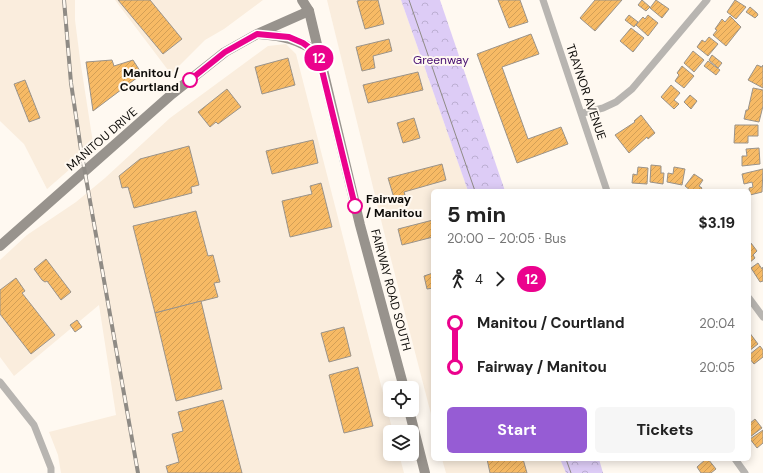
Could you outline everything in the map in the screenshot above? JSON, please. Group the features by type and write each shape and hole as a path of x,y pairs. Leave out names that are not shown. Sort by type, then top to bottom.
{"main road":[{"path":"302,0 309,11"},
{"path":"309,11 312,0"},
{"name":"MANITOU DRIVE","path":"0,246 197,74 225,52 257,34 309,11"},
{"name":"FAIRWAY ROAD SOUTH","path":"309,11 318,54 360,225 402,381"},
{"path":"257,34 289,37 303,43 318,54"},
{"path":"412,417 425,473"}],"street":[{"name":"TRAYNOR AVENUE","path":"543,0 606,189"},
{"path":"582,113 603,108 616,102 632,89 707,0"},
{"path":"751,301 763,317"},
{"path":"0,382 34,425 51,468 51,473"},
{"path":"736,461 745,473"}],"shaded area":[{"path":"0,0 75,0 75,20 93,143 70,169 47,189 24,144 0,121"},
{"path":"115,0 263,0 224,29 205,40 171,74"},
{"path":"327,0 401,0 467,189 431,189 431,414 384,232"},
{"path":"286,44 296,54 383,393 383,417 389,417 391,425 383,425 383,461 401,461 404,473 61,473 58,455 49,432 116,415 99,305 14,376 0,357 0,260 27,235 76,202 105,178 170,118 268,46"},
{"path":"443,461 561,461 566,473 446,473"}],"green space":[{"name":"Greenway","path":"401,0 440,0 504,189 467,189"},
{"path":"561,461 600,461 603,473 566,473"}],"building":[{"path":"118,0 150,0 182,39 163,54"},
{"path":"378,0 384,24 365,29 357,1"},
{"path":"498,0 520,0 528,22 509,28"},
{"path":"595,0 622,0 595,31 580,18"},
{"path":"642,0 650,7 646,11 638,5"},
{"path":"656,0 669,9 662,18 650,8"},
{"path":"735,0 746,7 736,19 727,12"},
{"path":"750,7 758,15 755,18 746,12"},
{"path":"629,15 638,22 634,27 625,20"},
{"path":"648,15 658,23 648,36 636,25 643,17 645,19"},
{"path":"730,16 741,27 726,46 713,35 722,19 725,22"},
{"path":"631,28 644,38 633,52 620,41"},
{"path":"531,34 539,54 502,67 528,139 561,127 568,144 517,163 477,54"},
{"path":"709,37 718,44 708,56 697,47 702,40 705,42"},
{"path":"389,39 392,51 373,56 375,68 362,71 356,47"},
{"path":"693,51 704,60 694,72 684,63"},
{"path":"712,55 722,63 718,68 709,60"},
{"path":"288,58 295,85 262,94 255,67"},
{"path":"112,60 114,66 133,60 142,74 93,111 86,62"},
{"path":"708,61 720,70 716,75 704,66"},
{"path":"757,65 762,67 763,65 763,88 748,80"},
{"path":"682,66 694,76 684,88 675,81 679,75 677,73"},
{"path":"418,72 423,90 368,103 363,85"},
{"path":"25,80 40,118 29,122 14,84"},
{"path":"671,85 680,93 674,100 679,104 674,109 661,97"},
{"path":"753,88 763,90 763,106 759,122 744,119 746,110 748,110"},
{"path":"227,89 241,107 218,124 216,122 210,127 198,112"},
{"path":"690,95 697,101 691,109 684,102"},
{"path":"641,115 655,133 648,139 647,137 629,153 615,135 635,122 634,121"},
{"path":"414,118 420,138 403,143 397,123"},
{"path":"735,125 758,125 758,136 748,136 748,143 734,143"},
{"path":"313,140 318,163 272,174 266,151"},
{"path":"189,146 199,185 191,187 192,193 134,208 128,187 122,188 119,176 140,159"},
{"path":"759,148 760,164 742,166 742,156 747,156 746,149"},
{"path":"442,164 446,180 404,192 405,195 394,198 388,178"},
{"path":"651,165 661,166 661,173 664,173 663,184 650,182"},
{"path":"638,167 648,168 647,184 632,183 633,174 637,175"},
{"path":"674,167 685,169 682,185 667,182 668,173 673,174"},
{"path":"763,169 762,192 751,195 751,189 749,188 753,187 752,182 744,184 742,174"},
{"path":"694,174 703,180 699,186 701,189 689,189 685,186"},
{"path":"321,183 332,227 290,237 282,201 312,194 310,186"},
{"path":"196,211 208,256 213,255 220,282 214,283 218,297 155,313 133,226"},
{"path":"431,221 431,238 402,245 398,229"},
{"path":"751,243 757,251 753,255 755,258 751,261"},
{"path":"46,259 71,292 61,300 47,281 45,282 42,280 34,269"},
{"path":"758,263 762,269 763,267 763,281 760,282 751,268"},
{"path":"431,274 431,288 427,289 424,276"},
{"path":"16,278 25,291 22,293 55,335 31,354 0,314 0,290"},
{"path":"201,301 222,389 176,401 155,313"},
{"path":"77,320 82,327 75,332 70,325"},
{"path":"344,327 351,356 329,362 321,333"},
{"path":"751,335 758,344 751,349"},
{"path":"760,346 763,350 763,357 754,364 751,360 751,353"},
{"path":"358,367 373,426 344,433 329,375"},
{"path":"223,400 242,473 168,473 166,466 179,462 172,434 183,431 178,412"},
{"path":"755,419 762,428 751,436 751,422"},
{"path":"763,430 763,443 757,448 751,438"},
{"path":"487,461 524,461 527,473 490,473"},
{"path":"704,461 710,461 716,469 711,473 701,473 697,467"}],"tram line":[{"path":"409,0 474,189"},
{"path":"567,461 571,473"}],"railway":[{"path":"64,0 71,83 81,150 138,473"}],"bus line":[{"name":"12","path":"190,80 225,52 257,34 289,37 310,47 318,54 355,206"}],"place":[{"name":"Manitou / Courtland","path":"190,80"},
{"name":"Fairway / Manitou","path":"355,206"}]}
